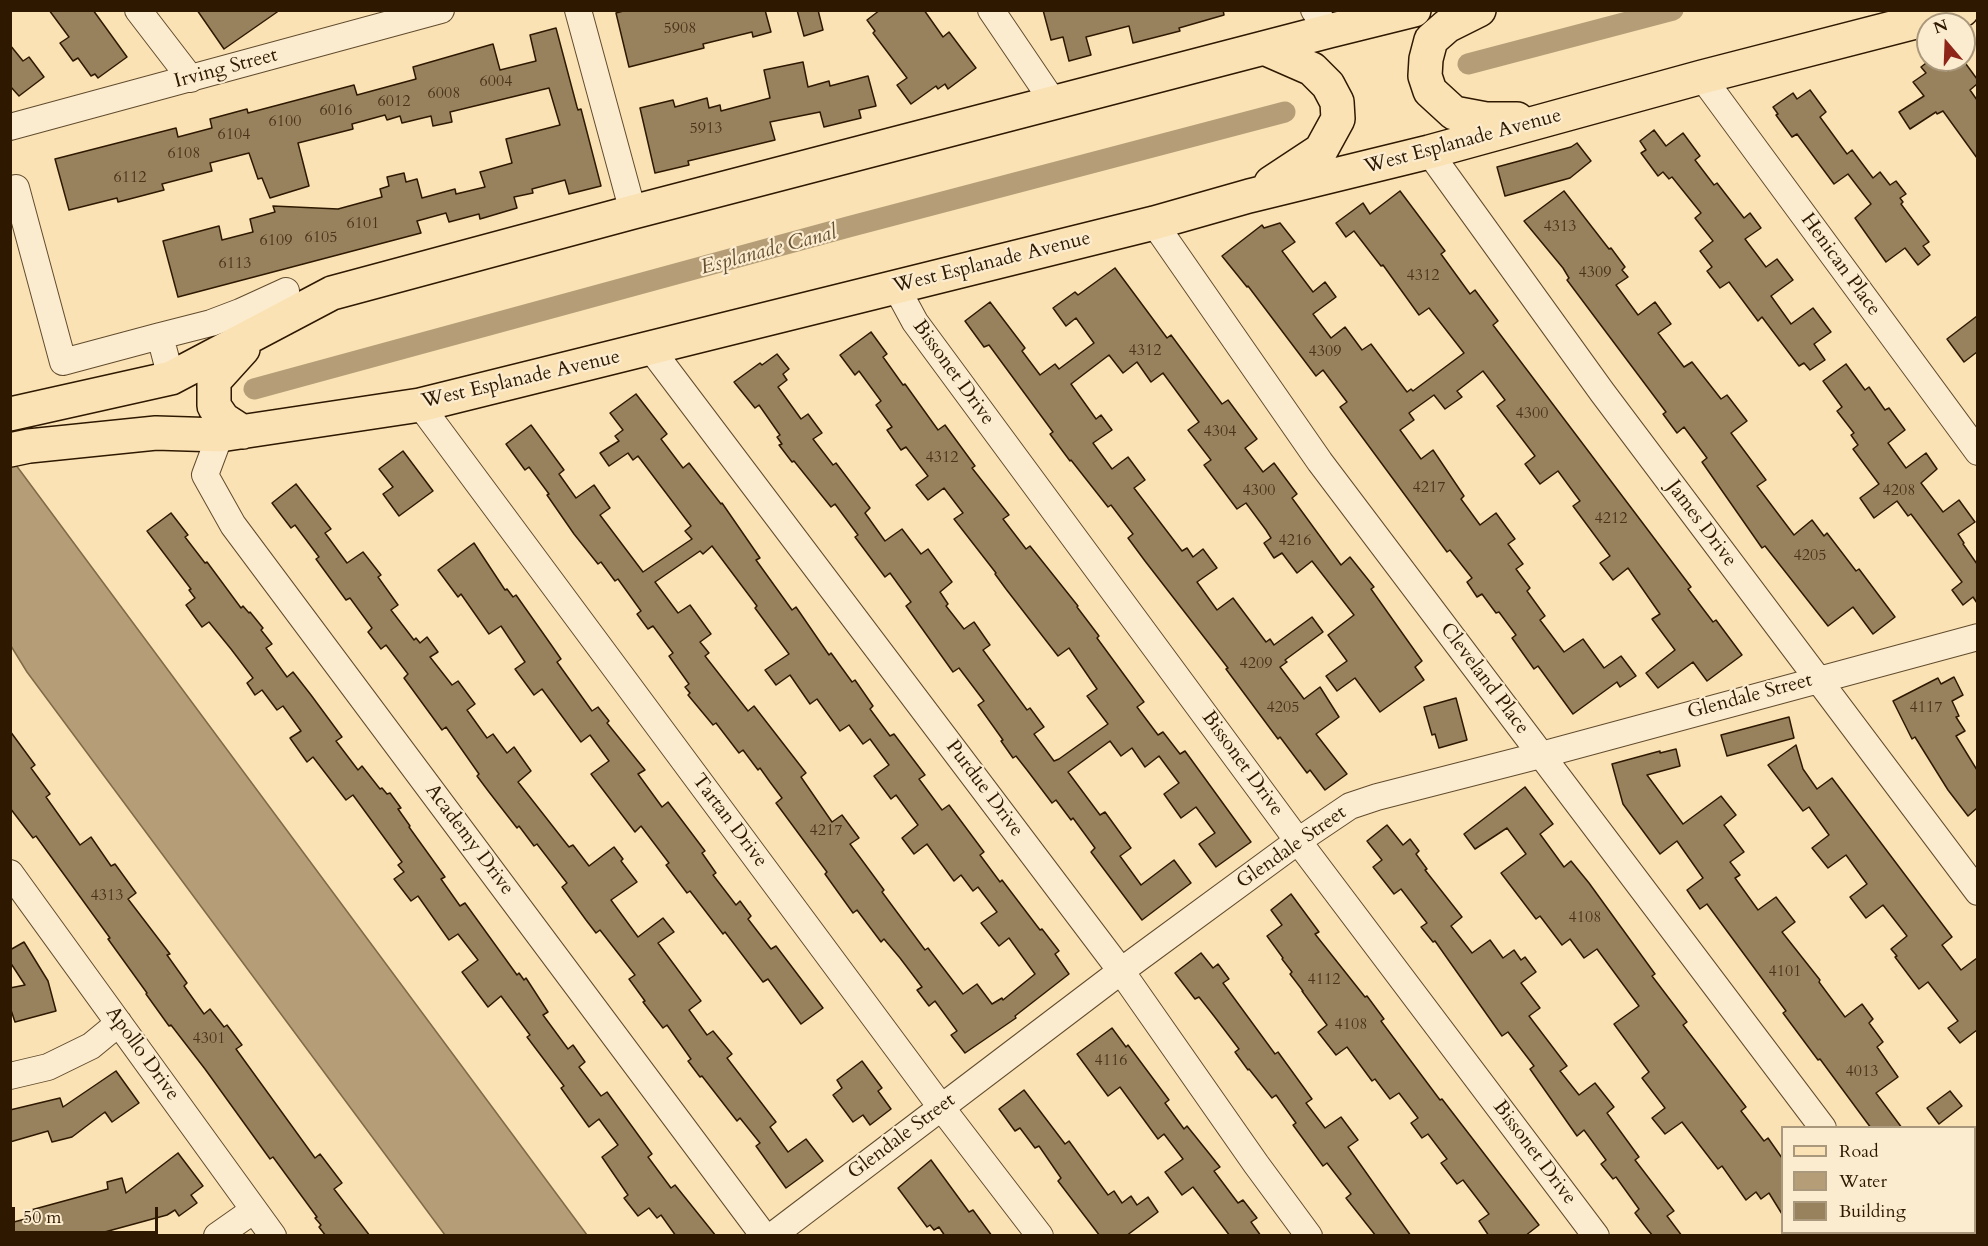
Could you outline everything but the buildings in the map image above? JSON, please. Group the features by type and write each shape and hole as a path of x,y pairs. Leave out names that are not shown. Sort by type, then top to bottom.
{"main road":[{"path":"10,414 171,378 332,293 1264,48 1322,21 1414,10"},
{"path":"1479,10 1447,26 1431,40 1426,59 1425,76 1430,91 1454,113 1486,119 1553,118"},
{"name":"West Esplanade Avenue","path":"20,448 156,433 232,434 420,405 1154,223 1249,196 1429,152 1702,77 1962,10"},
{"path":"1249,196 1322,150 1338,119 1337,102 1328,84 1312,69 1264,48"},
{"path":"232,434 214,406 214,381 261,330"}],"street":[{"path":"138,10 191,79"},
{"name":"Irving Street","path":"10,127 191,79 405,15 441,10"},
{"path":"578,10 633,213"},
{"path":"991,10 1054,103"},
{"name":"Henican Place","path":"1702,77 1977,452"},
{"name":"James Drive","path":"1429,152 1595,382 1977,892"},
{"path":"10,189 16,188 63,362 211,323 286,291"},
{"name":"Cleveland Place","path":"1154,223 1320,462 1821,1126"},
{"name":"Bissonet Drive","path":"896,287 915,322 1298,841 1596,1236"},
{"path":"160,336 171,378"},
{"name":"Purdue Drive","path":"651,349 1121,971 1256,1164 1310,1236"},
{"name":"Tartan Drive","path":"420,405 941,1107 1040,1236"},
{"name":"Academy Drive","path":"232,434 205,475 233,525 764,1236"},
{"name":"Glendale Street","path":"772,1236 1121,971 1298,841 1350,806 1977,637"},
{"name":"Apollo Drive","path":"10,873 273,1236"},
{"path":"10,1076 48,1067 91,1046 119,1023"},
{"path":"217,1236 254,1210"}],"water":[{"path":"10,457 587,1235 445,1235 27,672 11,646"}],"waterway":[{"name":"Esplanade Canal","path":"1468,64 1673,10"},
{"name":"Esplanade Canal","path":"254,389 848,227 1285,112"}]}
